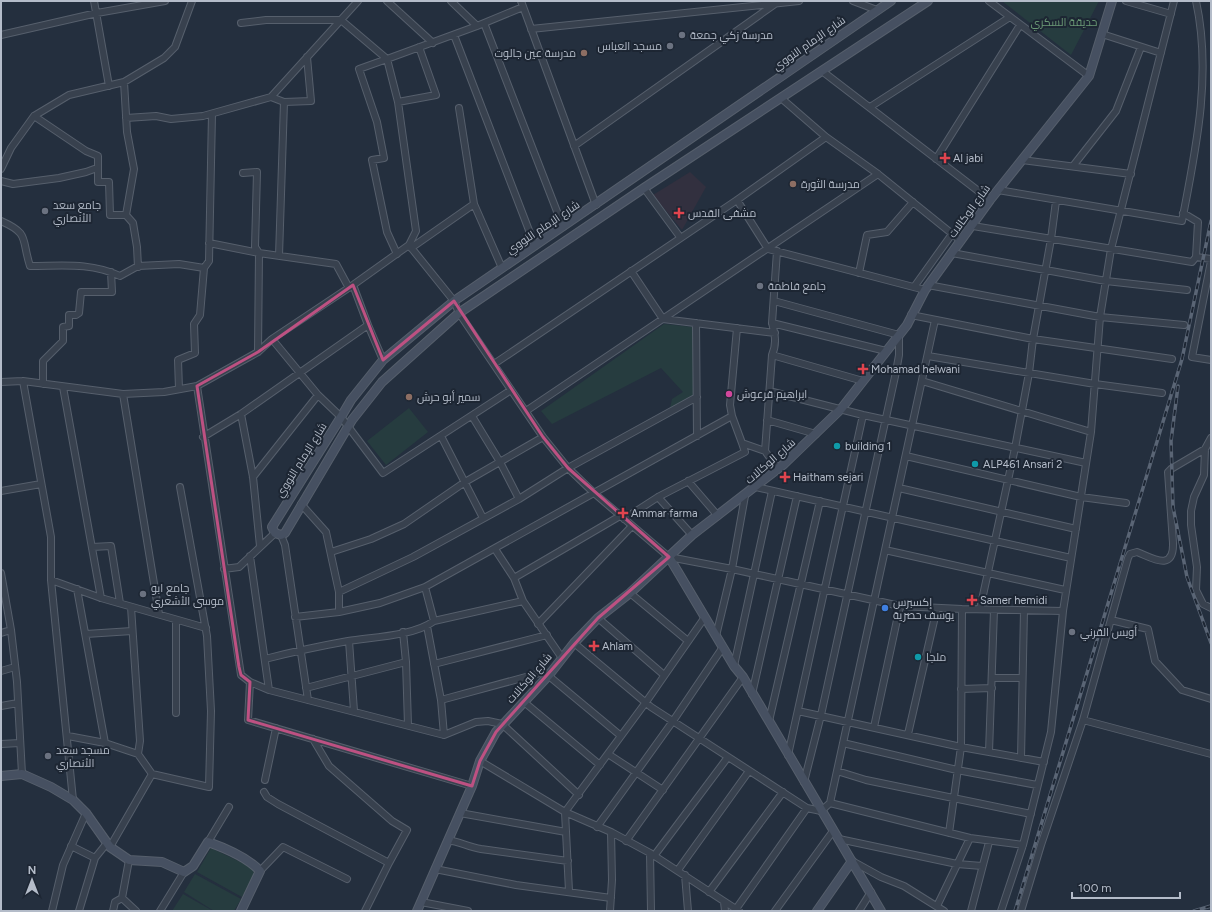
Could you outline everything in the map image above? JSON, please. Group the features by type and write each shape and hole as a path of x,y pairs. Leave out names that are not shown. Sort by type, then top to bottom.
{"street":[{"path":"94,1 109,86"},
{"path":"1,35 97,13 165,1"},
{"path":"1,169 11,148 34,116 69,95 124,82 164,58 175,46 192,1"},
{"path":"126,118 156,116 171,119 212,114 271,97 358,1"},
{"path":"387,1 433,43"},
{"path":"451,1 477,26"},
{"path":"531,29 798,1"},
{"path":"853,1 877,10"},
{"name":"شارع الإمام النووي","path":"278,534 272,527 351,400 383,360 454,301 596,205 890,1"},
{"path":"224,569 239,567 260,546 278,534 285,533 348,426 382,382 459,313 644,188 928,1"},
{"path":"988,1 1089,76"},
{"name":"شارع الوكالات","path":"417,911 472,786 480,761 493,736 502,724 549,675 574,643 598,618 630,593 692,535 778,469 842,409 899,335 927,287 973,226 990,200 1089,76 1112,1"},
{"path":"1126,1 1171,14"},
{"path":"1001,911 1023,846 1051,732 1062,610 1091,432 1100,317 1111,249 1122,212 1174,1"},
{"path":"998,190 1056,201 1182,221 1203,116 1205,56 1196,1"},
{"path":"574,146 776,3"},
{"path":"397,254 387,232 372,160 384,158 377,122 359,70 484,24 522,4 596,205"},
{"path":"870,108 1010,17"},
{"path":"241,23 266,20 341,20 387,59 398,102 416,231 410,247"},
{"path":"484,24 562,227"},
{"path":"936,158 1020,24"},
{"path":"1102,34 1161,53"},
{"path":"454,35 535,246"},
{"path":"398,102 436,95 419,47"},
{"path":"1074,166 1116,111 1141,47"},
{"path":"271,97 284,102 311,101 307,57"},
{"path":"822,71 990,200"},
{"path":"124,82 126,118 134,169 126,215"},
{"path":"781,98 826,136 878,174 961,241"},
{"path":"279,256 284,102"},
{"path":"459,108 474,204 502,268"},
{"path":"179,389 178,360 195,353 194,324 200,316 204,268 209,261 212,114"},
{"path":"34,116 86,151 98,156 98,182 109,182 110,215 126,215 133,223 137,247 138,267"},
{"path":"494,364 680,237 737,200 826,136"},
{"path":"1022,160 1131,174"},
{"path":"1,181 13,184 59,178 97,168"},
{"path":"243,173 257,172 255,246 260,253 258,352"},
{"path":"526,411 878,174"},
{"path":"644,188 680,237"},
{"path":"737,200 768,249 914,287 927,287 1039,305 1100,317 1184,326"},
{"path":"980,610 1022,412 1056,201"},
{"path":"859,273 867,235 887,232 913,202"},
{"path":"1,382 22,381 63,388 123,394 164,392 197,386 258,352 272,339 351,287 397,254 410,247 474,204"},
{"path":"973,226 1192,262 1196,257 1198,222 1183,213"},
{"path":"1,221 17,228 22,233 30,266 84,266 104,268 120,276 138,267 179,264 204,268"},
{"path":"914,287 952,234"},
{"path":"209,242 260,253 336,264 351,287 383,360"},
{"path":"410,247 454,301 459,313 543,438 568,468 594,493 669,557 734,666 743,677 881,911"},
{"path":"765,451 772,355 775,347 775,333 772,323 777,251"},
{"path":"952,252 1044,271 1106,281 1187,290"},
{"path":"1196,257 1211,260 1192,357 1211,360"},
{"path":"631,271 663,319 775,333"},
{"path":"42,384 43,361 63,341 64,327 69,326 69,314 76,315 79,313 81,292 112,292 111,272"},
{"path":"774,301 899,335 898,360 866,512 821,716 804,782"},
{"path":"911,315 1033,339 1172,359"},
{"path":"574,643 646,702 807,808 821,810 830,803 936,320"},
{"path":"696,323 698,436"},
{"path":"772,323 886,351"},
{"path":"203,437 241,414 368,326"},
{"path":"514,578 658,497 745,452 732,416 730,405 738,328"},
{"path":"272,339 318,395 341,417 383,473 511,390"},
{"path":"772,355 863,381"},
{"path":"928,356 1095,384 1162,393"},
{"path":"22,381 51,537 51,580 68,736 73,800"},
{"path":"922,382 1091,432"},
{"path":"197,386 203,437 241,675 250,682 269,690 444,735 476,722 488,721 502,724 579,795"},
{"path":"63,388 101,598"},
{"path":"769,391 912,426 1086,463"},
{"path":"123,394 159,614"},
{"path":"253,478 318,395"},
{"path":"339,592 413,557 519,499 568,468 698,397"},
{"path":"241,414 253,478 260,546"},
{"path":"788,755 863,414"},
{"path":"472,416 500,462 519,499"},
{"path":"295,617 339,612 380,603 425,587 732,416"},
{"path":"767,420 816,434"},
{"path":"441,436 484,518"},
{"path":"331,552 371,539 404,524 465,482 543,438"},
{"path":"1211,438 1205,449 1204,475 1194,497 1191,525 1197,567 1196,590 1203,604 1211,608"},
{"path":"742,442 765,451 778,469"},
{"path":"1021,911 1041,845 1084,720 1130,554 1137,552 1157,561 1162,561 1170,557 1173,553 1168,472 1205,449"},
{"path":"906,456 1081,497 1126,503"},
{"path":"688,481 718,516"},
{"path":"1,491 41,484"},
{"path":"68,736 105,743 138,754 152,774 209,787 211,712 206,628 180,487"},
{"path":"756,487 1071,558"},
{"path":"899,488 1076,529"},
{"path":"734,666 772,491"},
{"path":"716,636 732,569 744,496"},
{"path":"752,694 796,496"},
{"path":"658,497 692,535"},
{"path":"769,721 820,501"},
{"path":"301,504 326,532 339,592 339,612"},
{"path":"538,624 632,526"},
{"path":"278,534 284,545 308,700"},
{"path":"92,547 111,546 120,603"},
{"path":"495,549 514,578 523,601 562,658"},
{"path":"885,550 1065,590"},
{"path":"250,556 269,690"},
{"path":"669,557 755,574 874,602 900,606 962,610 1062,610"},
{"path":"1,573 11,630 15,667 22,774"},
{"path":"51,580 101,598 206,628"},
{"path":"425,587 434,621"},
{"path":"78,589 105,743"},
{"path":"630,593 688,641"},
{"path":"265,659 300,650 403,632 428,626 434,621 523,601"},
{"path":"874,727 900,606"},
{"path":"131,607 140,741 138,754"},
{"path":"908,734 937,608"},
{"path":"949,833 960,747 962,610"},
{"path":"989,752 993,678 994,610"},
{"path":"1021,758 1024,610"},
{"path":"569,891 565,812 646,702 705,617"},
{"path":"598,618 664,675"},
{"path":"176,620 176,713"},
{"path":"1111,620 1148,629 1155,661 1182,690 1211,699"},
{"path":"428,626 441,700 444,735"},
{"path":"1,633 11,630"},
{"path":"86,634 132,631"},
{"path":"403,632 406,662 408,725"},
{"path":"434,664 547,635"},
{"path":"349,641 354,711"},
{"path":"597,827 673,721 723,647"},
{"path":"306,688 406,662"},
{"path":"1,671 15,667"},
{"path":"441,700 544,672 621,736"},
{"path":"626,841 743,677"},
{"path":"993,678 1022,678"},
{"path":"250,682 248,720 472,786"},
{"path":"961,688 992,688"},
{"path":"524,702 600,765"},
{"path":"1,706 18,703"},
{"path":"798,711 908,734 960,747 1044,762"},
{"path":"1084,720 1211,754"},
{"path":"265,780 276,728"},
{"path":"314,739 329,766 392,821 407,830 389,862 365,911"},
{"path":"1,744 20,743"},
{"path":"843,743 956,770 1037,785"},
{"path":"608,754 663,790"},
{"path":"651,911 652,855 728,757"},
{"path":"480,761 565,812 611,832 678,870 738,910 807,808"},
{"path":"678,870 750,771"},
{"path":"837,771 866,780 1031,814"},
{"path":"1,776 22,774 52,787 73,800 86,813 109,845 129,860 162,862 184,872"},
{"path":"79,911 95,858 109,845 152,774"},
{"path":"264,792 267,797 278,804 389,862"},
{"path":"709,892 783,792"},
{"path":"830,803 970,838 1023,846"},
{"path":"160,911 184,872 193,866 230,807"},
{"path":"52,911 63,865 86,813"},
{"path":"460,813 566,832"},
{"path":"775,911 833,831"},
{"path":"610,911 611,832"},
{"path":"937,906 970,838"},
{"path":"839,839 957,864 982,866"},
{"path":"448,840 461,842 469,847 568,862"},
{"path":"208,842 223,847 255,866 260,871"},
{"path":"971,911 989,842"},
{"path":"71,846 95,858"},
{"path":"241,911 260,871 283,847 347,879"},
{"path":"113,911 116,902 122,898 129,860"},
{"path":"852,861 881,878 904,886 944,911"},
{"path":"817,911 852,861"},
{"path":"435,869 516,885 569,891 611,898"},
{"path":"685,875 688,911"},
{"path":"859,911 871,892"},
{"path":"122,898 136,911"},
{"path":"421,902 468,911"},
{"path":"724,902 724,911"}],"highlighted area":[{"path":"353,285 383,360 454,301 543,437 568,468 669,557 598,618 496,732 480,761 472,786 248,720 250,682 241,675 239,667 197,386 258,352"}],"shaded area":[{"name":"مشفى القدس","path":"690,172 706,187 682,230 653,195"}],"green space":[{"name":"حديقة السكري","path":"1002,1 1099,1 1071,55"},
{"path":"664,324 693,327 694,396 670,408 672,399 683,392 661,368 552,424 541,411"},
{"path":"409,408 428,432 386,465 367,441"},
{"path":"211,848 253,868 254,875 242,897 197,872"},
{"path":"195,874 241,899 234,911 214,911 184,892"},
{"path":"183,894 213,911 172,911"}],"railway":[{"path":"1015,911 1182,359 1211,221"},
{"path":"1178,386 1171,441 1173,507 1187,577 1211,643"},
{"path":"1194,911 1211,906"}],"place":[{"name":"مدرسة زكي جمعة","path":"682,35"},
{"name":"مسجد العباس","path":"670,46"},
{"name":"مدرسة عين جالوت","path":"584,53"},
{"name":"Al jabi","path":"945,158"},
{"name":"مدرسة الثورة","path":"793,184"},
{"name":"جامع سعد الأنصاري","path":"45,211"},
{"name":"مشفى القدس","path":"679,213"},
{"name":"جامع فاطمة","path":"760,286"},
{"name":"Mohamad helwani","path":"863,369"},
{"name":"ابراهيم قرعوش","path":"729,394"},
{"name":"سمير أبو حرش","path":"409,397"},
{"name":"building 1","path":"837,446"},
{"name":"ALP461 Ansari 2","path":"975,464"},
{"name":"Haitham sejari","path":"785,477"},
{"name":"Ammar farma","path":"623,513"},
{"name":"جامع ابو موسى الأشعري","path":"143,594"},
{"name":"Samer hemidi","path":"972,600"},
{"name":"إكسبرس يوسف حصرية","path":"885,608"},
{"name":"أويس القرني","path":"1072,632"},
{"name":"Ahlam","path":"594,646"},
{"name":"ملجا","path":"918,657"},
{"name":"مسجد سعد الأنصاري","path":"48,756"}]}
